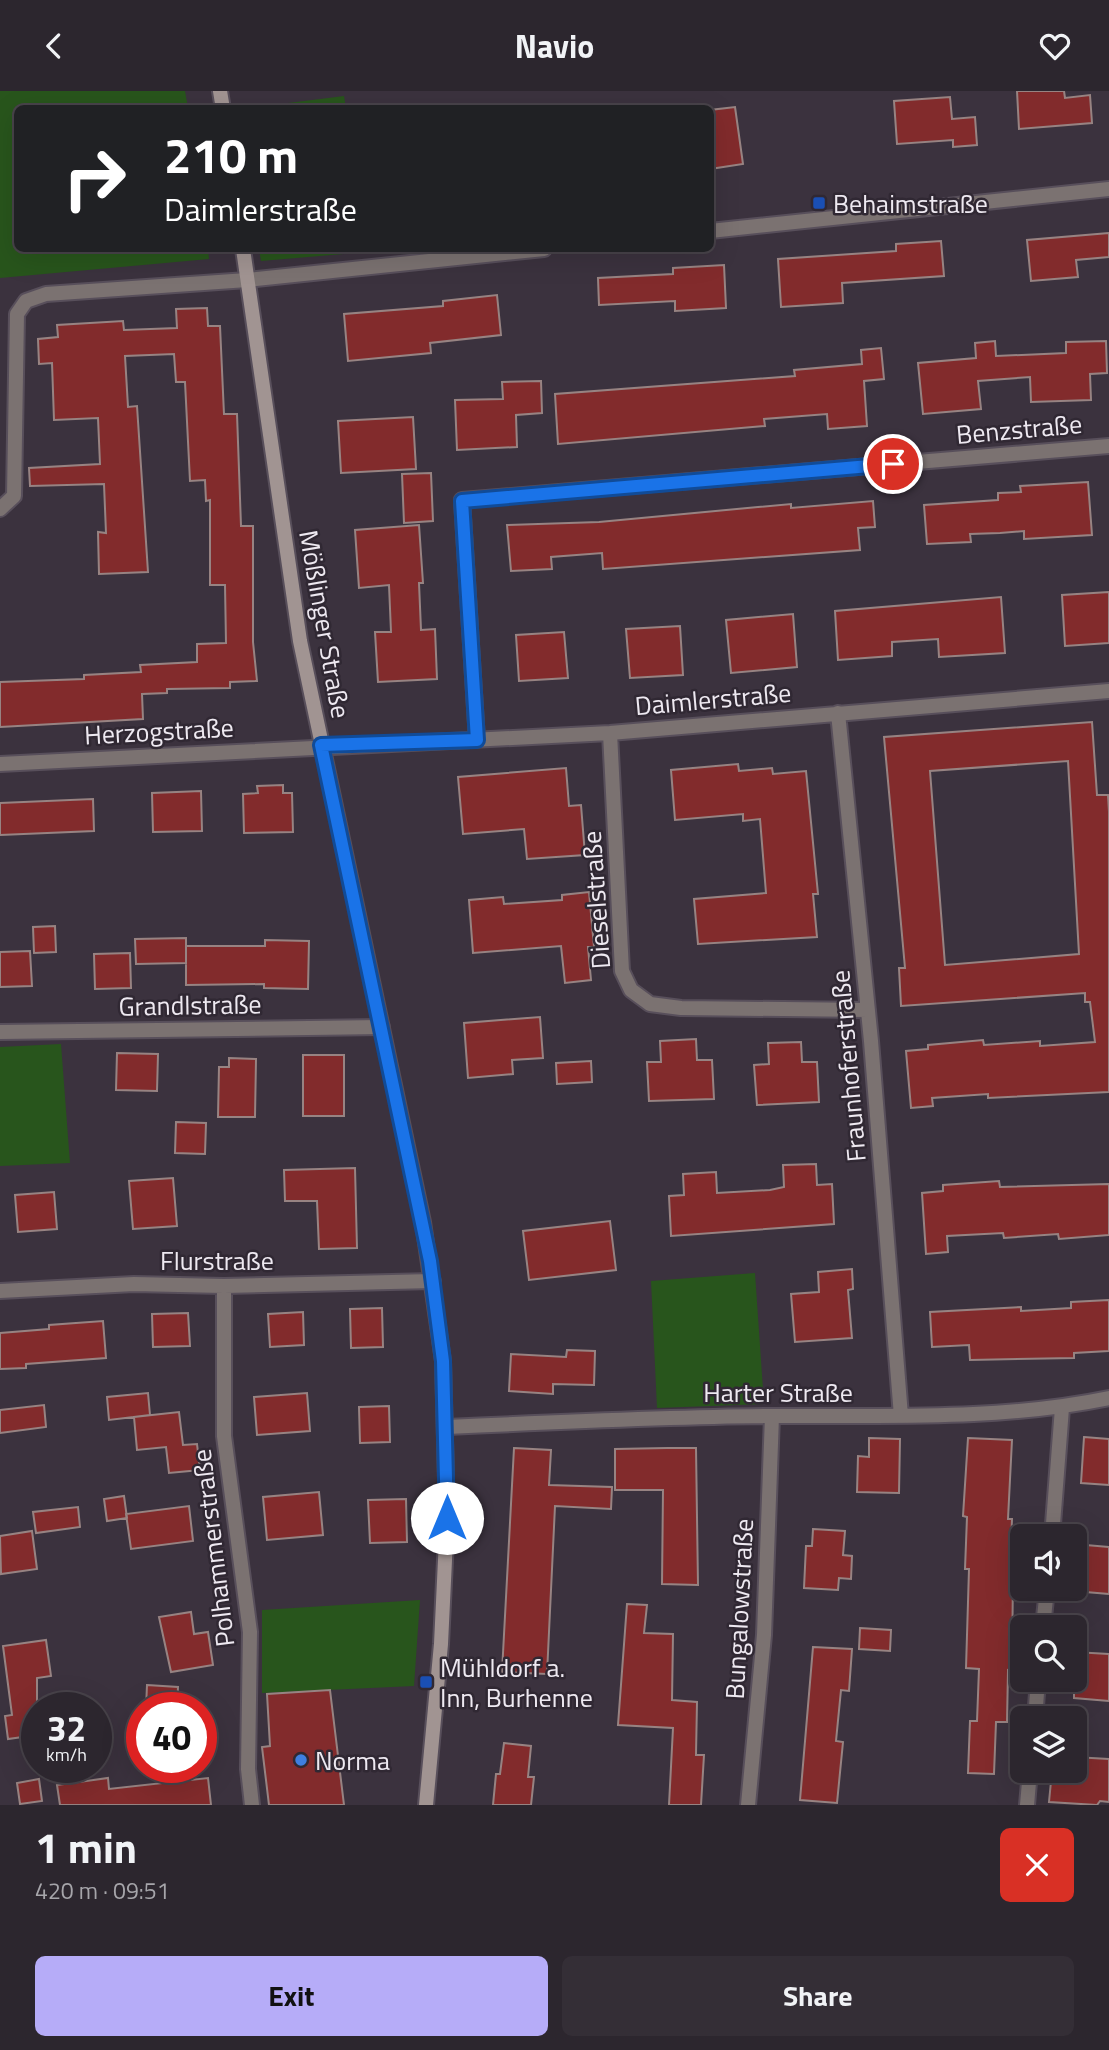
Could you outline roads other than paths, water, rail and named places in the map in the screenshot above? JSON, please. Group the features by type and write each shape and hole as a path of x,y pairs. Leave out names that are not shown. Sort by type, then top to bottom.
{"street":[{"path":"714,231 1109,189"},
{"name":"Mößlinger Straße","path":"243,252 300,641 433,1280 443,1361 447,1427 442,1632 426,1805"},
{"path":"0,509 14,496 17,314 26,300 46,293 247,280 515,252"},
{"name":"Benzstraße","path":"477,740 462,501 1109,446"},
{"name":"Daimlerstraße","path":"321,745 610,733 1109,691"},
{"name":"Fraunhoferstraße","path":"838,713 868,1010 902,1394 901,1416"},
{"name":"Dieselstraße","path":"610,733 622,971 631,990 650,1004 681,1009 868,1010"},
{"name":"Herzogstraße","path":"0,764 321,745"},
{"name":"Grandlstraße","path":"0,1032 382,1027"},
{"name":"Flurstraße","path":"0,1291 134,1284 225,1286 433,1280"},
{"name":"Polhammerstraße","path":"225,1286 224,1436 250,1632 248,1769 252,1805"},
{"name":"Harter Straße","path":"447,1427 772,1416 965,1416 1062,1408 1109,1398"},
{"path":"1053,1524 1062,1408"},
{"name":"Bungalowstraße","path":"748,1805 764,1635 772,1416"},
{"path":"1027,1805 1029,1783"}],"place":[{"name":"Behaimstraße","path":"819,203"},
{"name":"Mühldorf a. Inn, Burhenne","path":"426,1682"},
{"name":"Norma","path":"301,1760"}]}
